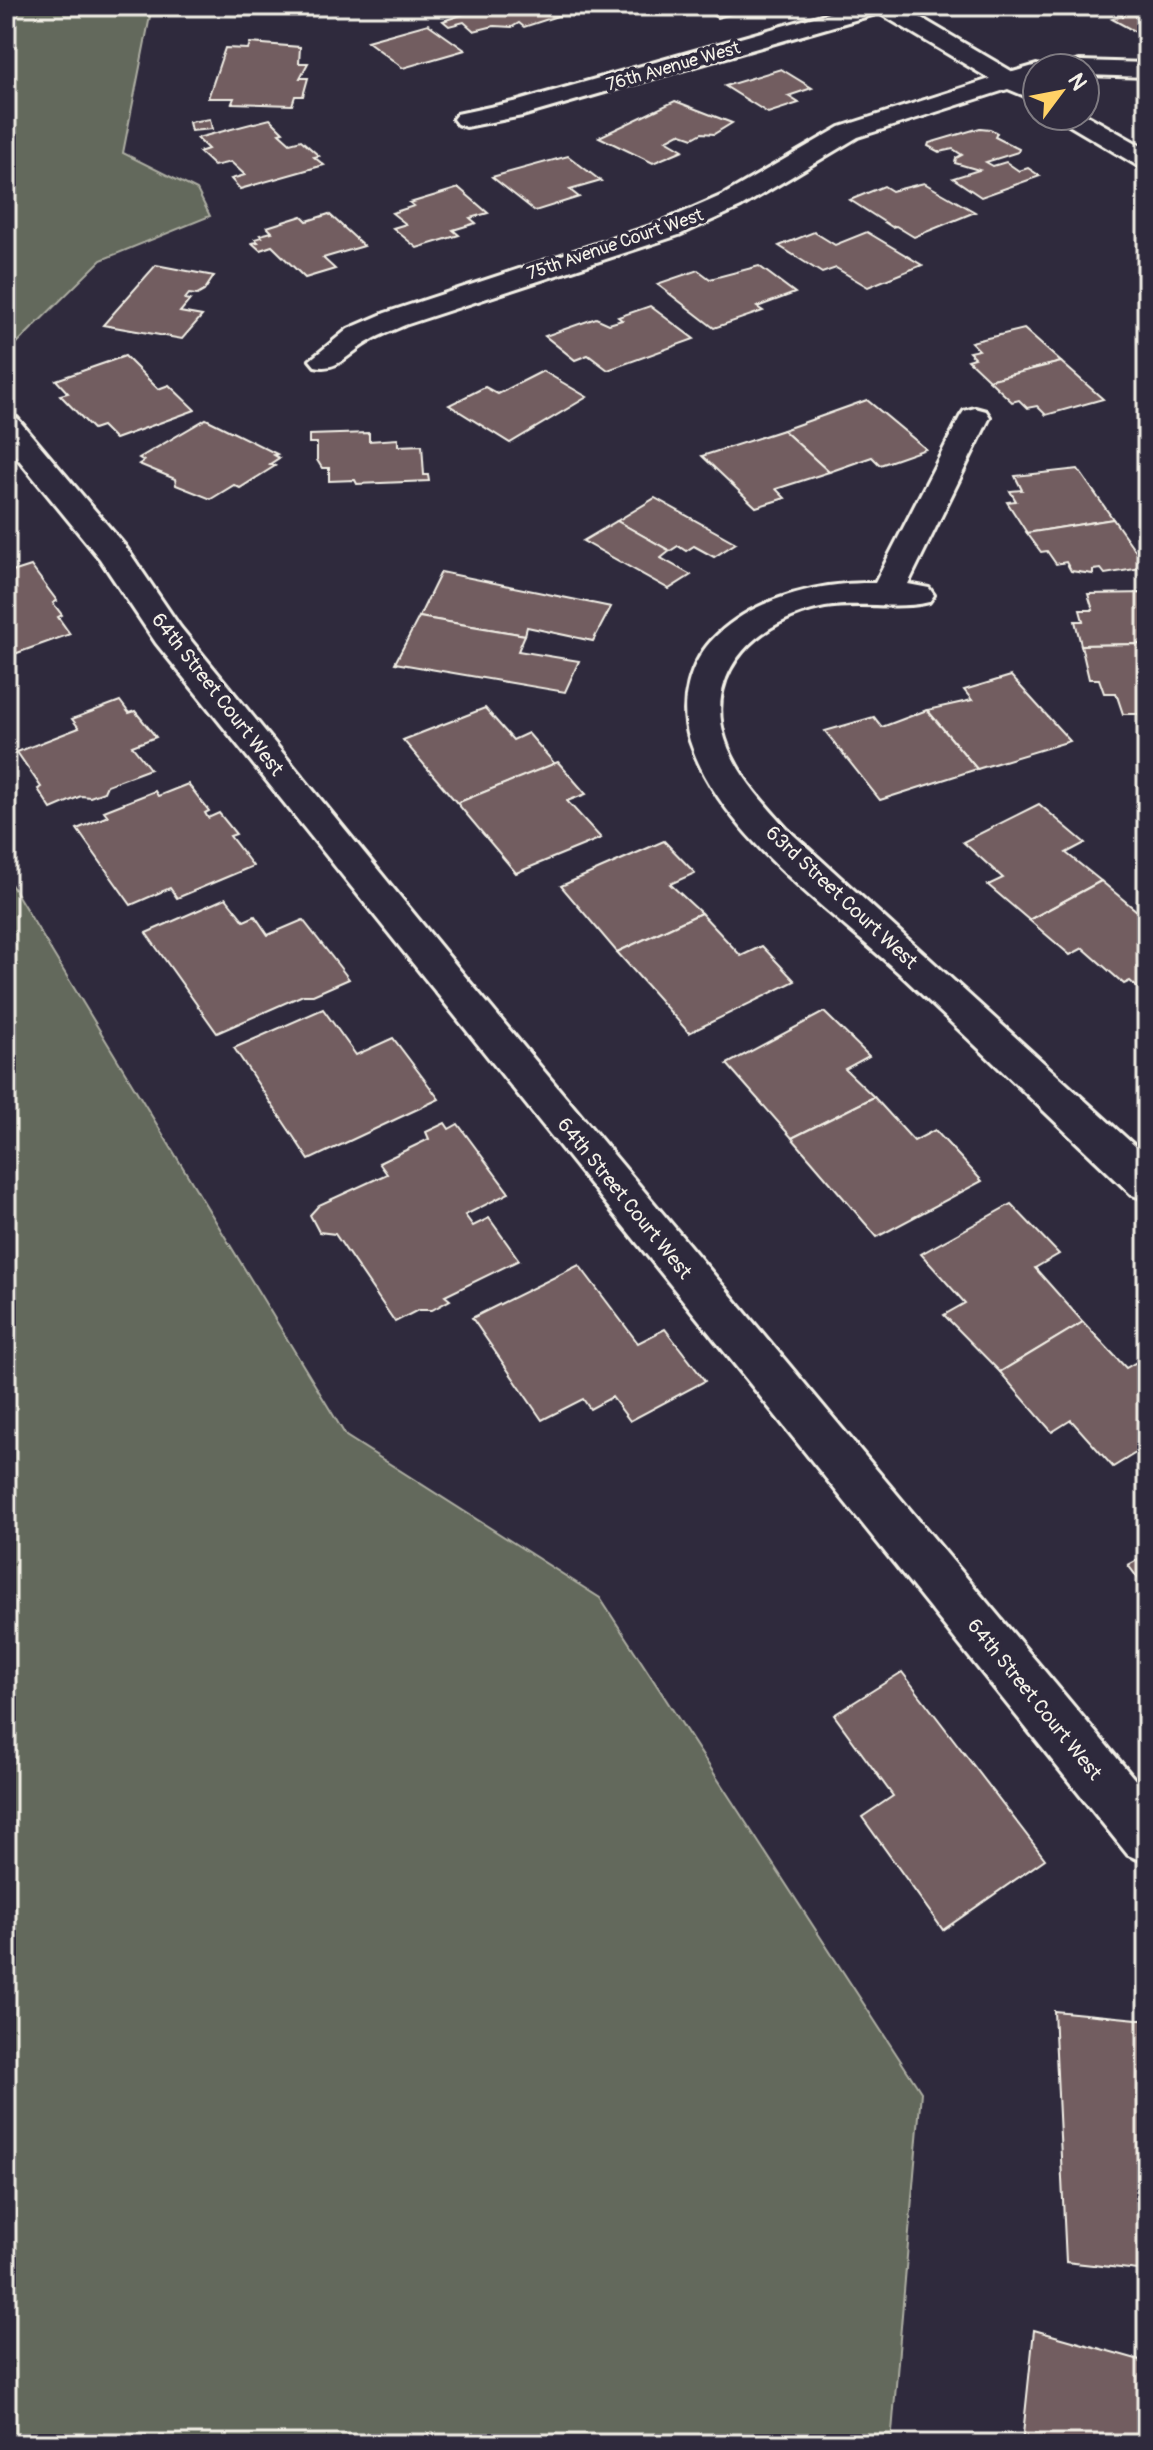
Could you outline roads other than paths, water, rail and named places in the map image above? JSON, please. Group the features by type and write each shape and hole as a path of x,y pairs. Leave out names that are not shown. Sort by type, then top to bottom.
{"street":[{"path":"882,6 1021,87"},
{"name":"76th Avenue West","path":"466,119 507,112 882,6"},
{"path":"1101,69 1147,70"},
{"name":"75th Avenue Court West","path":"325,360 358,335 395,319 700,216 763,183 830,141 871,123 1021,76"},
{"path":"1099,132 1147,160"},
{"name":"63rd Street Court West","path":"975,417 902,593 824,596 797,603 748,627 729,642 708,671 704,689 704,730 712,754 725,776 780,844 958,1005 1147,1183"},
{"name":"64th Street Court West","path":"6,424 113,553 168,635 419,947 1147,1836"}]}
